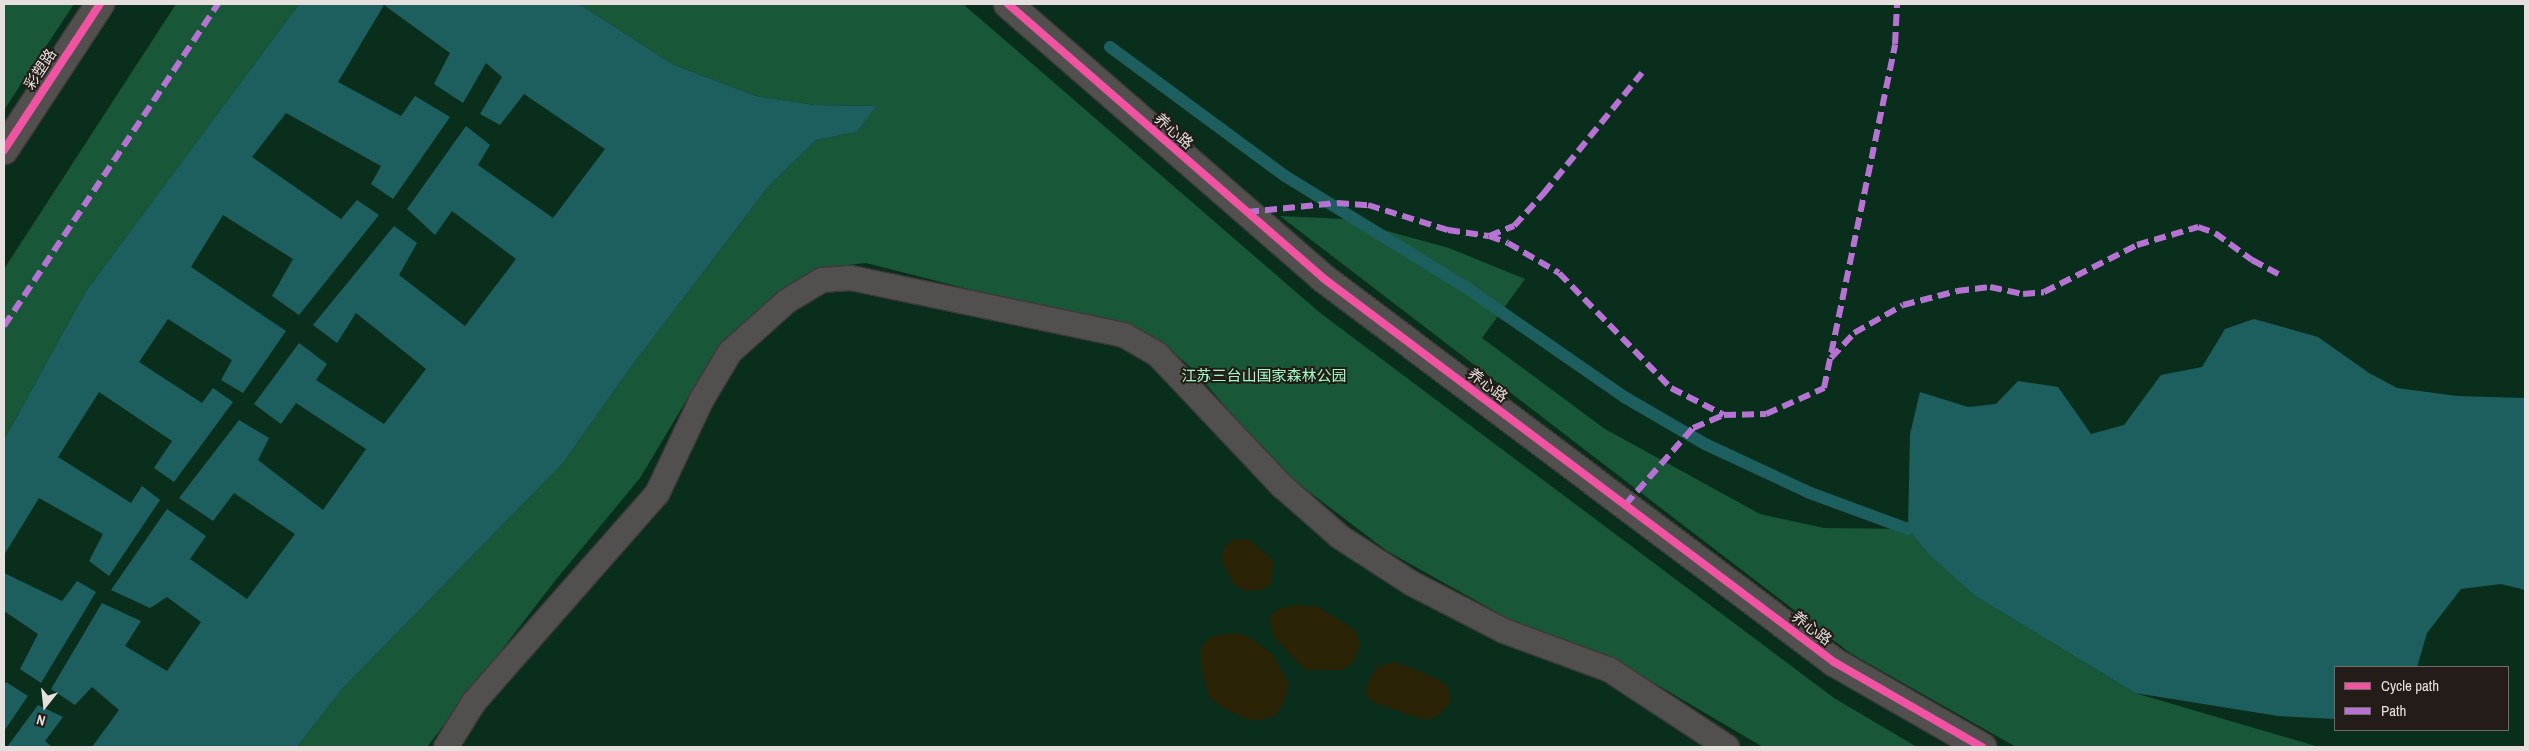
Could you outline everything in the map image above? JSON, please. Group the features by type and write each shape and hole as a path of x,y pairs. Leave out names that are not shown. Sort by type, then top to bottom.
{"street":[{"name":"彩塑路","path":"4,150 100,4"},
{"name":"养心路","path":"1008,4 1323,278 1834,662 1982,747"}],"lane":[{"path":"446,747 474,702 658,494 702,399 730,352 787,301 822,280 851,278 1124,335 1158,355 1282,486 1340,537 1411,583 1504,631 1610,670 1727,747"}],"green space":[{"name":"江苏三台山国家森林公园","path":"4,4 2525,4 2525,747 4,747"},
{"path":"4,4 74,4 4,110"},
{"path":"176,4 299,4 86,291 4,440 4,269"},
{"path":"579,4 963,4 1319,312 1834,698 1917,747 1763,747 1620,663 1507,618 1387,551 1278,468 1193,369 1153,336 1105,318 972,290 866,263 831,267 804,275 778,293 714,354 640,478 554,582 427,747 297,747 343,688 563,463 628,371 768,187 816,140 857,132 875,106 815,105 756,96 674,65"},
{"path":"1280,216 1343,219 1449,248 1525,279 1482,338 1605,429 1760,514 1824,528 1908,529 1928,554 1975,596 2135,693 2319,747 2016,747 1850,653"}],"sand":[{"path":"1248,539 1273,560 1271,585 1261,590 1246,591 1234,585 1221,560 1224,547 1233,540"},
{"path":"1296,605 1318,607 1355,630 1360,645 1353,662 1343,670 1305,670 1274,637 1269,618 1277,609"},
{"path":"1236,633 1251,638 1273,655 1289,684 1282,706 1273,717 1254,721 1223,708 1209,697 1201,667 1201,648 1210,637"},
{"path":"1395,662 1436,678 1448,687 1451,701 1443,711 1432,719 1422,719 1372,702 1365,692 1368,682 1377,667"}],"water":[{"path":"299,4 579,4 674,65 756,96 815,105 876,106 857,132 816,140 768,187 628,371 563,463 343,688 297,747 92,747 119,710 92,687 75,705 51,689 102,603 141,621 125,646 167,671 201,622 167,597 150,608 111,590 167,509 206,536 190,559 247,599 295,534 234,493 213,521 179,498 239,420 269,438 258,460 323,510 366,449 296,403 281,424 254,404 299,343 327,364 316,380 384,424 426,369 356,313 337,343 313,325 394,226 417,243 399,275 465,326 516,259 452,211 435,235 407,209 466,126 490,145 478,165 553,218 605,149 524,94 500,125 480,114 502,77 486,63 463,103 434,84 450,53 384,5 338,82 401,116 415,96 450,117 393,199 371,184 381,166 286,113 252,157 341,219 357,200 379,215 299,315 272,296 293,259 223,215 191,267 286,331 243,393 221,380 232,360 168,319 139,362 202,403 213,388 233,402 174,482 154,468 172,441 99,392 58,457 131,503 142,486 160,500 109,576 89,561 103,534 39,498 4,555 4,440 86,291"},
{"path":"2254,319 2318,337 2369,373 2397,388 2457,396 2525,398 2525,590 2501,584 2461,589 2427,633 2417,666 2334,666 2334,719 2278,716 2135,693 1975,596 1928,554 1908,529 1910,434 1920,392 1968,407 1996,404 2018,381 2058,387 2091,434 2124,425 2161,375 2202,367 2225,329"},
{"path":"4,573 62,601 77,581 96,592 41,683 20,669 38,634 4,611"},
{"path":"6,682 28,696 4,731 4,686"},
{"path":"38,705 63,717 45,741 52,747 7,747"}],"waterway":[{"path":"1110,47 1285,176 1464,286 1626,398 1705,444 1810,493 1908,529"}],"marked path":[{"path":"4,326 218,4"},
{"path":"1625,505 1693,428 1724,415 1766,414 1824,388 1895,44 1897,4"},
{"path":"1247,212 1337,203 1368,205 1448,230 1489,236 1514,226 1544,193 1642,73"},
{"path":"1831,358 1854,333 1903,305 1957,291 1990,287 2023,294 2044,292 2137,245 2198,227 2215,233 2252,260 2278,274"},
{"path":"1489,236 1508,243 1559,273 1671,388 1724,415"}],"cycle path":[{"path":"4,150 100,4"},
{"path":"1008,4 1323,278 1834,662 1982,747"}]}
